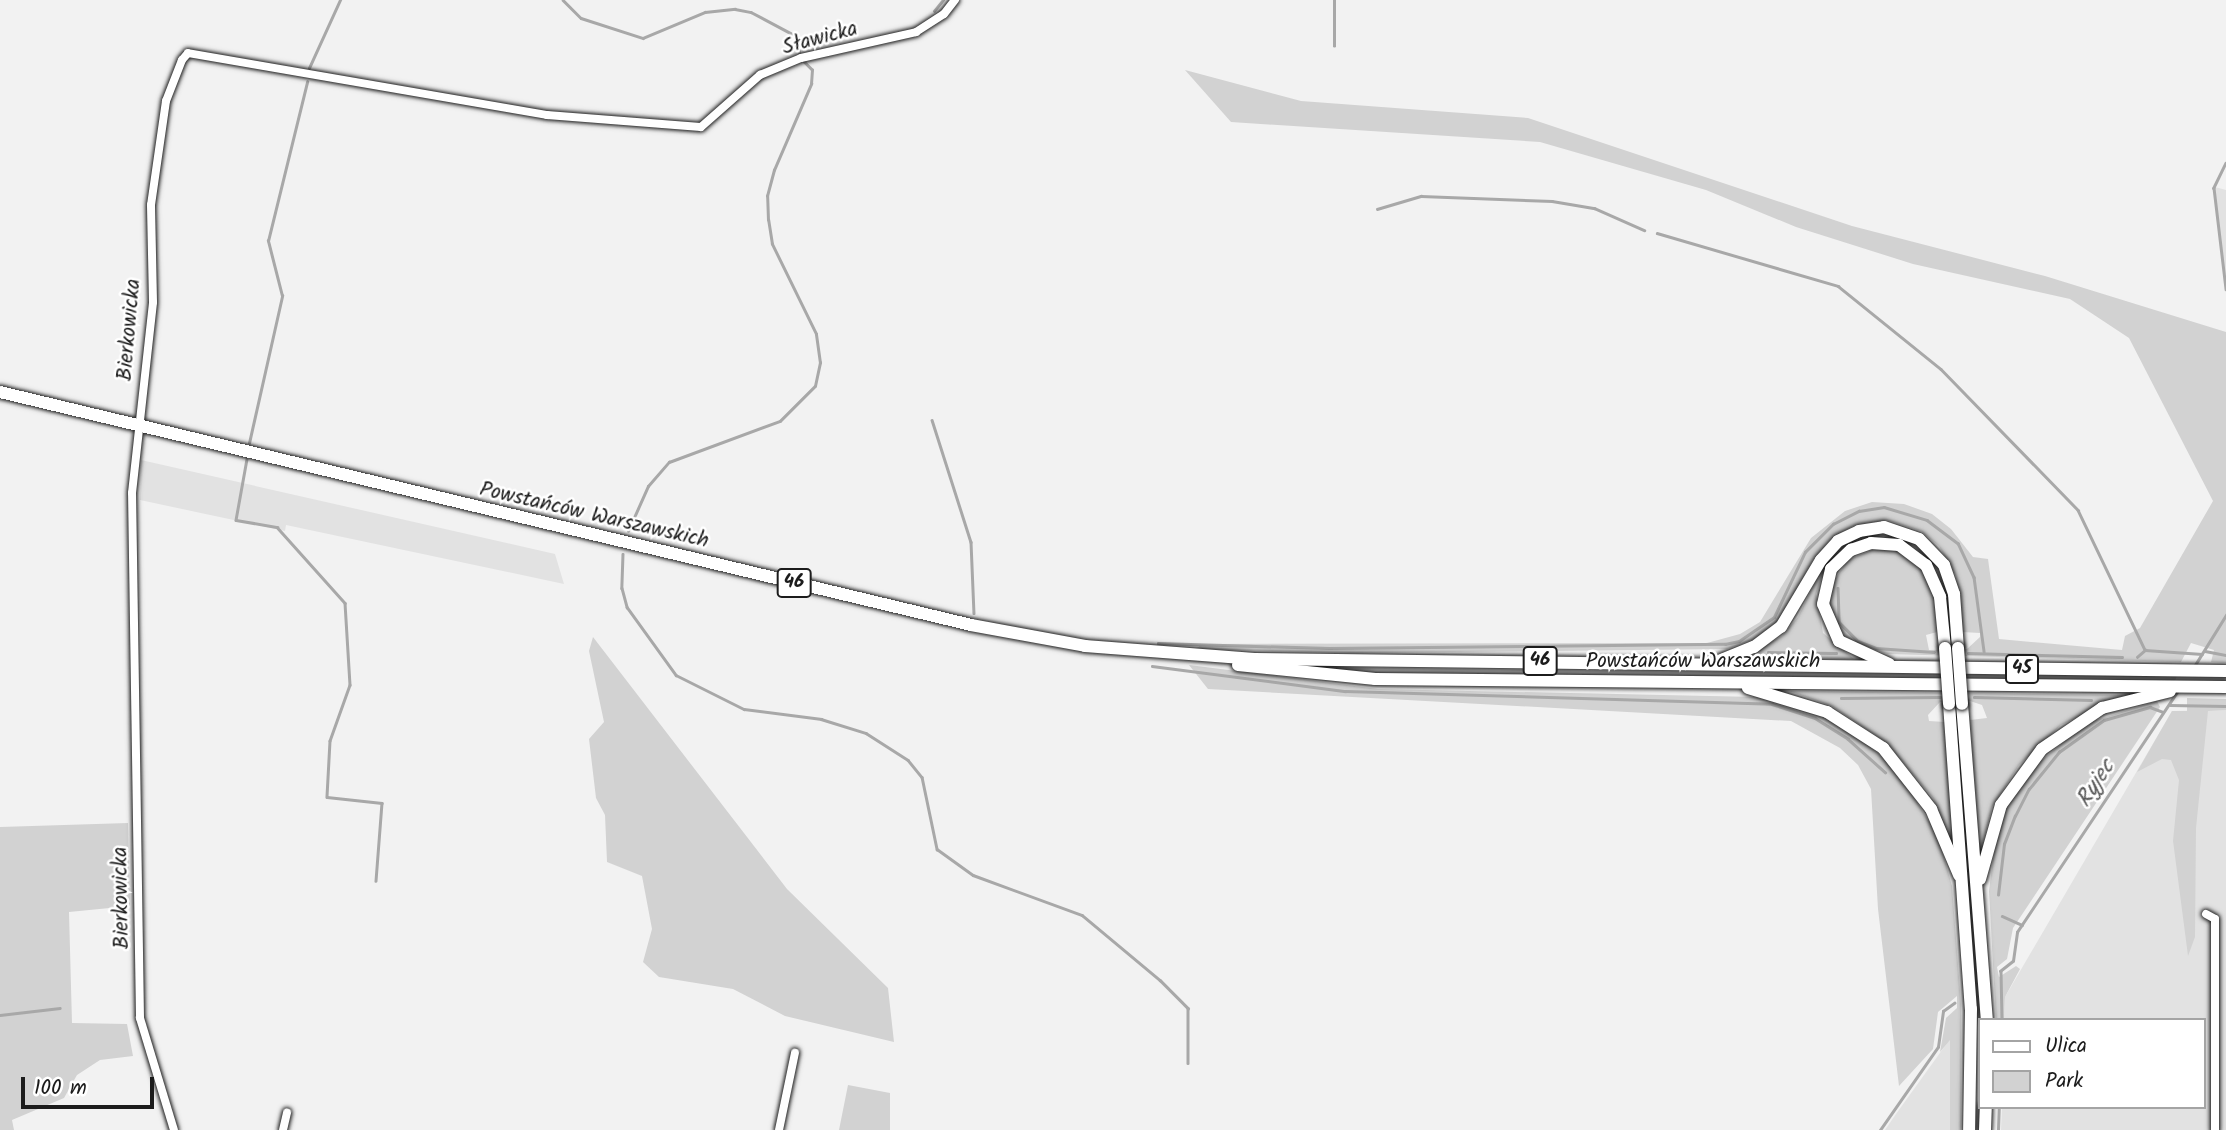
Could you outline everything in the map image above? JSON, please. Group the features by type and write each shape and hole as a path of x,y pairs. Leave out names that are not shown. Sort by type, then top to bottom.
{"main road":[{"name":"Powstańców Warszawskich","path":"0,392 971,625 1085,646 1334,677 2170,689"},
{"path":"1713,663 1754,647 1781,627 1821,560 1838,541 1859,531 1884,527 1919,539 1944,565 1954,594 1951,648"},
{"path":"1899,667 1846,647 1828,623 1823,604 1827,578 1842,556 1861,545 1881,541 1899,545 1926,565 1940,597 1951,648 1979,886 1987,1018"},
{"name":"Powstańców Warszawskich","path":"1182,656 2226,671"},
{"path":"1723,682 1813,705 1847,722 1883,748 1931,809 1963,886"},
{"path":"1979,886 2001,805 2042,749 2102,708 2170,689 2226,687"},
{"path":"1956,704 1971,1009 1969,1130"},
{"path":"1986,1109 1986,1130"}],"street":[{"name":"Sławicka","path":"701,127 761,75 802,58 916,32 944,14 955,0"},
{"name":"Bierkowicka","path":"174,1130 140,1018 132,492 137,425 153,302 150,205 160,135 173,76 188,53 547,115 701,127"},
{"path":"2206,914 2215,919 2215,1130"},
{"path":"779,1130 795,1053"},
{"path":"283,1130 288,1112"}],"shaded area":[{"path":"2214,188 2226,190 2226,289"},
{"path":"141,460 555,554 564,584 286,525 285,531 140,500"},
{"path":"2226,710 2226,1130 2001,1130 2002,1109 2205,1109 2205,1018 2004,1018 2005,997 2172,711"},
{"path":"1950,1039 1950,1130 1885,1130 1896,1114"}],"green space":[{"path":"1185,70 1301,101 1528,118 1852,226 2045,276 2226,332 2226,663 2211,662 2214,650 2191,643 2181,662 1888,654 1852,643 1837,626 1830,608 1831,585 1848,560 1877,548 1898,551 1924,571 1934,598 1937,632 1926,635 1929,650 1967,649 1980,637 1980,633 1962,632 1956,576 1939,546 1921,531 1887,520 1853,526 1832,538 1813,560 1779,621 1754,639 1727,649 1352,653 1195,649 1203,644 1707,643 1740,634 1760,622 1811,538 1845,511 1872,502 1904,504 1932,514 1951,529 1973,557 1988,559 1999,639 2122,650 2125,636 2140,628 2213,501 2129,338 2070,299 1913,264 1796,227 1706,190 1540,142 1231,122"},
{"path":"1878,533 1909,539 1927,551 1940,571 1948,598 1952,639 1944,589 1932,562 1908,542 1884,536 1842,549 1825,568 1816,594 1823,633 1854,659 1744,658 1782,636 1798,617 1822,568 1836,551 1854,539"},
{"path":"593,637 787,889 888,988 894,1042 785,1016 733,989 659,977 643,962 652,929 642,876 607,862 605,815 596,798 589,739 604,722 589,651"},
{"path":"1189,665 1378,689 1756,697 1778,700 1828,719 1862,739 1898,772 1938,836 1952,886 1961,1004 1961,1130 1950,1130 1950,1040 1940,1052 1946,1018 1957,1008 1957,996 1938,1012 1933,1049 1899,1086 1878,909 1871,789 1858,765 1840,748 1791,721 1208,689"},
{"path":"1312,667 2177,676 2175,681 1343,673"},
{"path":"1789,691 2124,695 2061,725 2019,765 1992,807 1980,856 1970,720 1987,718 1982,705 1970,701 1940,702 1928,715 1929,721 1945,722 1956,854 1933,798 1887,743 1832,706"},
{"path":"2187,698 2226,699 2226,710 2208,711 2196,828 2195,937 2188,956 2173,841 2179,780 2171,760 2162,759 2137,772 2172,711 2187,711"},
{"path":"2157,701 2160,707 2013,928 2007,959 1997,967 1999,977 2016,966 2020,969 2005,997 2004,1018 1996,1018 1989,891 1996,836 2007,806 2036,765 2087,723"},
{"path":"1954,713 1959,713 1976,918 1980,1130 1975,1130 1974,961"},
{"path":"128,823 130,906 69,912 72,1023 127,1024 133,1056 100,1060 77,1075 64,1098 12,1120 14,1130 0,1130 0,827"},
{"path":"848,1085 890,1093 890,1130 839,1130"}],"waterway":[{"path":"309,68 340,0"},
{"path":"563,0 581,18 643,38 705,12 735,9 751,12 798,37 800,55"},
{"path":"934,11 943,0"},
{"path":"1334,0 1334,46"},
{"path":"628,531 648,486 669,462 780,421 815,386 820,363 816,334 772,244 767,196 774,170 811,84 812,70 804,62"},
{"path":"249,443 282,296 268,241 307,82"},
{"name":"Ryjec","path":"2226,163 2214,188 2226,289"},
{"path":"1377,209 1421,196 1552,201 1594,208 1644,230"},
{"path":"1657,233 1838,286 1941,369 2078,510 2145,650 2202,654"},
{"path":"932,420 971,542 974,613"},
{"path":"247,459 236,520 277,527 345,603 350,685 330,741 327,797 382,803 376,881"},
{"path":"1158,643 1329,648 1725,644 1739,641 1774,617 1805,552 1833,524 1859,511 1884,507 1927,520 1958,543 1974,577 1984,651"},
{"path":"623,554 622,588 627,607 676,675 744,709 821,719 866,733 908,760 922,777 937,849 973,875 1082,915 1160,980 1188,1008 1188,1063"},
{"path":"1838,588 1839,622 1858,641 1876,648 1934,652"},
{"name":"Ryjec","path":"2195,665 2226,615"},
{"path":"2137,657 2145,650"},
{"path":"2205,651 2226,655"},
{"path":"1768,652 1836,653"},
{"path":"1968,653 2122,657"},
{"path":"1152,666 1345,691 1772,704 1815,718 1848,739 1885,772"},
{"name":"Ryjec","path":"2000,971 2013,961 2017,932 2178,691"},
{"path":"1841,698 1940,697"},
{"path":"1974,697 2091,700"},
{"path":"2170,705 2226,706"},
{"path":"1998,895 2004,844 2015,816 2029,789 2059,752 2104,720 2150,707 2163,712"},
{"path":"2002,916 2022,925"},
{"path":"2001,971 2002,1018"},
{"name":"Ryjec","path":"1880,1130 1938,1047 1943,1011 1954,1003"},
{"path":"0,1015 60,1008"},
{"path":"1998,1130 1999,1109"}]}
